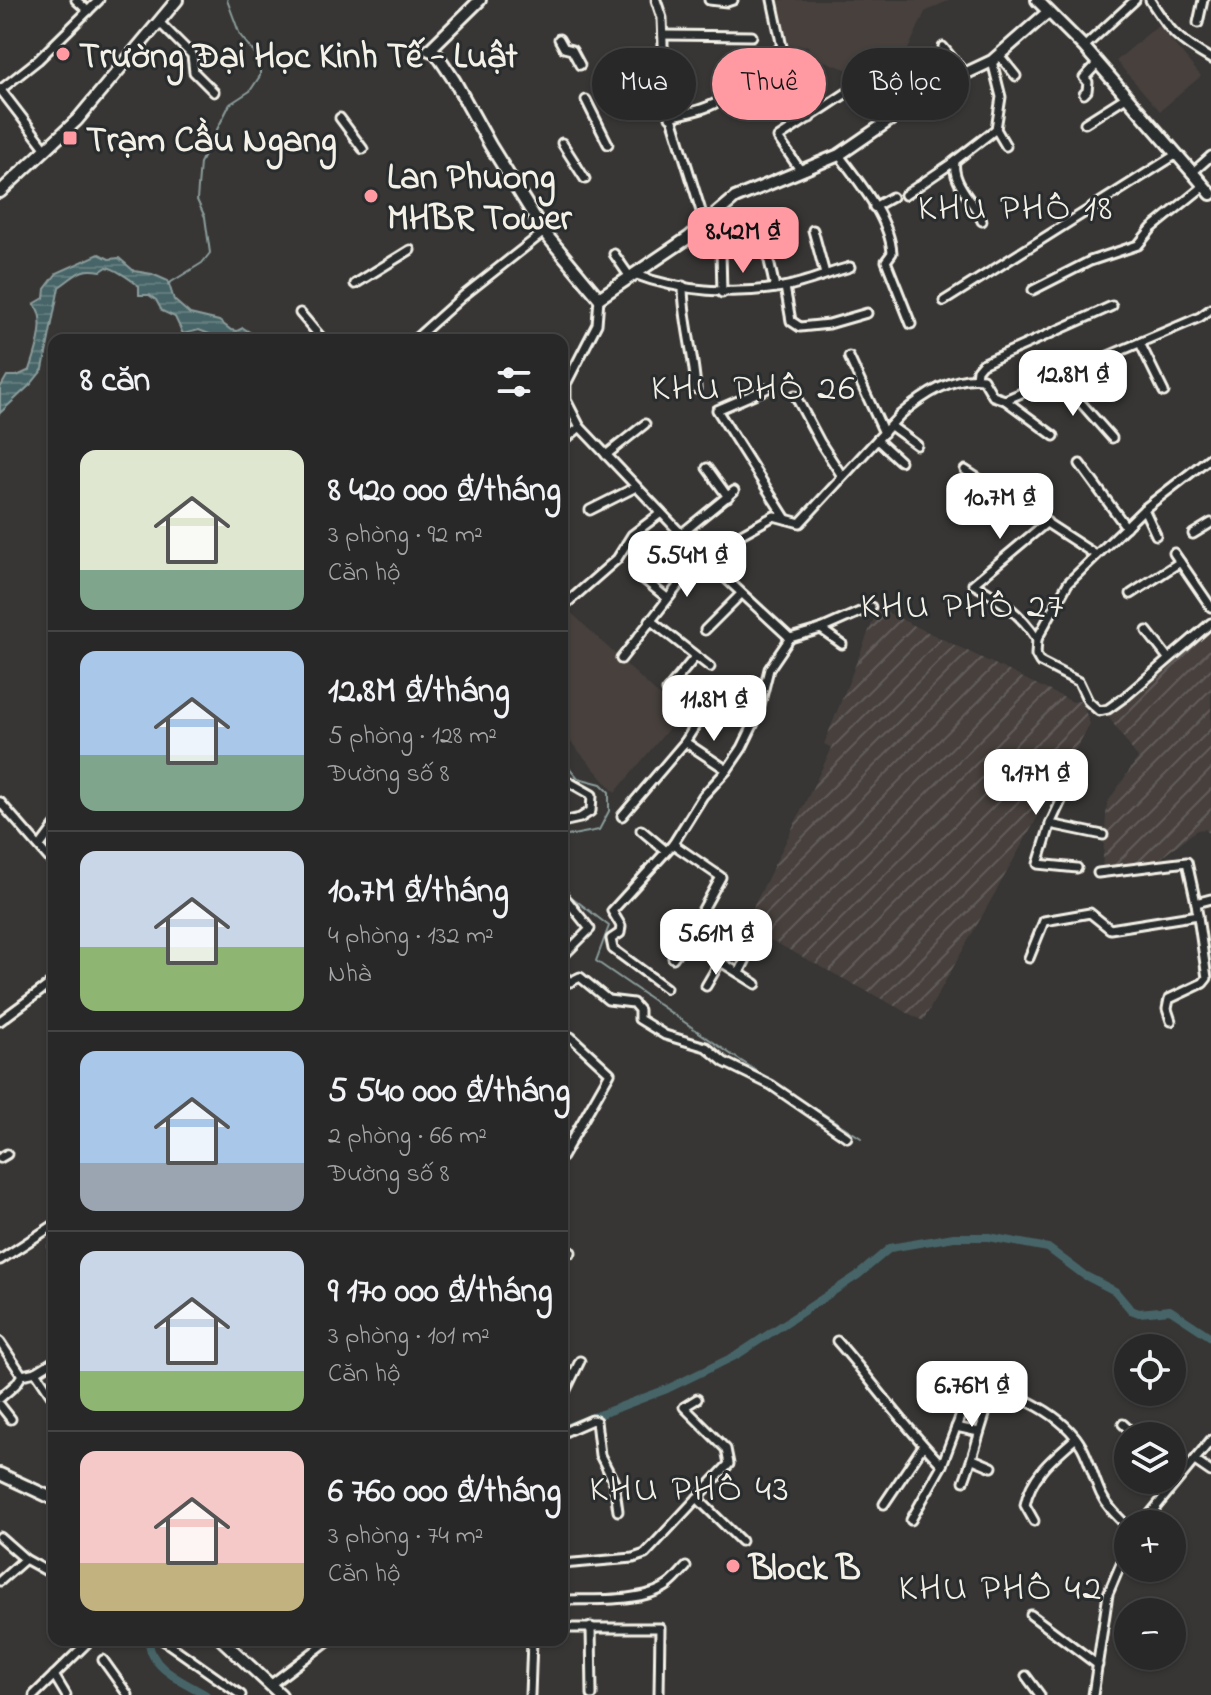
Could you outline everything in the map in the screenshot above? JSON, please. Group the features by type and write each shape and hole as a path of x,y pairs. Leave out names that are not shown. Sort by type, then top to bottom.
{"street":[{"path":"76,0 88,11"},
{"path":"46,149 0,90 38,60 99,0"},
{"path":"0,192 77,120 177,0"},
{"path":"480,0 429,50 436,53 454,80 544,232 599,298 597,324 568,378"},
{"path":"656,0 662,18 663,48"},
{"path":"709,0 733,0"},
{"path":"772,0 782,47"},
{"path":"1033,290 1090,261 1138,245 1152,228 1208,189 1084,47 1037,0"},
{"path":"1084,47 1135,0"},
{"path":"1150,0 1169,31 1181,42 1211,59"},
{"path":"1198,23 1203,0"},
{"path":"969,72 996,58 1048,12"},
{"path":"159,22 192,55 194,72 214,92"},
{"path":"663,35 752,36"},
{"path":"559,39 564,48 572,50 580,65"},
{"path":"996,58 1016,76"},
{"path":"996,58 1001,97 996,129 1006,146"},
{"path":"1084,94 1088,82 1084,78 1097,64"},
{"path":"1085,123 1126,97"},
{"path":"586,100 608,144"},
{"path":"340,118 363,149"},
{"path":"671,120 705,224"},
{"path":"801,171 778,138 807,120"},
{"path":"599,298 705,224 735,198 839,155 890,120"},
{"path":"905,195 996,129"},
{"path":"562,143 585,179"},
{"path":"944,301 1177,154"},
{"path":"839,155 892,240 892,253 886,261 911,324"},
{"path":"1193,172 1211,156"},
{"path":"955,161 955,177 979,211 982,221"},
{"path":"874,207 892,197"},
{"path":"813,230 825,274"},
{"path":"421,334 544,232"},
{"path":"355,284 410,250"},
{"path":"721,251 722,293"},
{"path":"767,252 775,288"},
{"path":"614,254 632,276 722,293 785,287 850,267"},
{"path":"683,286 683,306 688,320 696,389"},
{"path":"785,287 791,321 800,327 829,324 867,313"},
{"path":"976,378 982,364 1112,306"},
{"path":"1005,400 1200,317 1211,309"},
{"path":"300,313 318,334"},
{"path":"1140,343 1164,392"},
{"path":"849,357 884,433"},
{"path":"1058,377 1112,438"},
{"path":"621,659 667,598 714,549 774,516 800,523 918,400 960,379 983,379 993,396 1005,400 1054,436"},
{"path":"766,389 717,410 786,519"},
{"path":"795,395 842,476"},
{"path":"568,404 580,427 683,537 790,638"},
{"path":"606,455 645,424"},
{"path":"891,426 917,445"},
{"path":"568,437 580,427"},
{"path":"877,440 900,461"},
{"path":"1210,459 1144,509 1062,591 1037,639 1036,655 1040,662 1079,682 1088,701 1099,711 1108,709 1126,696 1211,623"},
{"path":"1080,464 1126,527"},
{"path":"667,598 642,578 731,494 707,468"},
{"path":"965,470 1096,555"},
{"path":"590,510 636,487"},
{"path":"1144,509 1156,535"},
{"path":"568,602 617,559 632,535 661,513"},
{"path":"1037,639 1024,619 991,593 973,584 1047,522"},
{"path":"1193,534 1211,523"},
{"path":"1174,553 1211,607"},
{"path":"1131,594 1180,562"},
{"path":"705,630 741,594"},
{"path":"666,988 613,949 609,943 620,933 621,926 612,911 673,844 703,796 727,770 757,717 769,669 790,638 821,629 871,607"},
{"path":"650,620 710,667"},
{"path":"821,629 842,644"},
{"path":"1147,631 1168,658"},
{"path":"667,691 695,657"},
{"path":"622,816 685,742 717,691"},
{"path":"685,742 727,770"},
{"path":"568,781 592,795 591,811 568,821"},
{"path":"1069,784 1050,824 1038,864 1077,868"},
{"path":"0,802 48,856"},
{"path":"1050,824 1103,835"},
{"path":"641,830 666,851"},
{"path":"40,846 48,835"},
{"path":"673,844 721,877 673,958"},
{"path":"1098,873 1187,862 1207,980 1169,999 1167,1009 1171,1021"},
{"path":"1196,903 1211,899"},
{"path":"568,902 590,929 568,951"},
{"path":"1029,958 1044,921 1090,913 1110,929 1198,915"},
{"path":"706,986 734,938"},
{"path":"686,940 756,984"},
{"path":"739,973 749,953"},
{"path":"568,980 580,977 608,1000 633,1003 639,1010 639,1019 665,1035 706,1047 724,1062 771,1085 847,1137"},
{"path":"2,1017 48,985"},
{"path":"568,1146 610,1073 571,1037"},
{"path":"0,1260 48,1229"},
{"path":"837,1341 942,1465"},
{"path":"0,1342 22,1375"},
{"path":"568,1386 580,1361"},
{"path":"0,1398 22,1375 48,1365"},
{"path":"36,1372 48,1390"},
{"path":"962,1375 1011,1393 1050,1416 1076,1438 1102,1496 1114,1514"},
{"path":"911,1520 942,1465 966,1401 978,1381"},
{"path":"964,1481 995,1387"},
{"path":"568,1563 633,1558 645,1554 729,1464 726,1449 684,1407 697,1399"},
{"path":"0,1405 11,1419"},
{"path":"568,1430 596,1421 600,1455 614,1482 618,1511"},
{"path":"956,1427 979,1432"},
{"path":"1034,1521 1025,1505 1029,1485 1076,1438"},
{"path":"1186,1471 1211,1440"},
{"path":"884,1504 923,1446"},
{"path":"973,1459 992,1467"},
{"path":"1195,1461 1211,1472"},
{"path":"0,1474 48,1496"},
{"path":"1154,1510 1167,1494"},
{"path":"697,1498 741,1541"},
{"path":"0,1537 25,1559 48,1572"},
{"path":"0,1581 25,1559"},
{"path":"568,1600 652,1593 667,1586 686,1567"},
{"path":"1093,1695 1108,1594 1114,1580"},
{"path":"1031,1615 1098,1665"},
{"path":"591,1627 592,1695"},
{"path":"568,1628 660,1628 659,1695"},
{"path":"37,1694 84,1646"},
{"path":"172,1646 241,1695"},
{"path":"228,1646 281,1695"},
{"path":"270,1685 321,1646"},
{"path":"530,1695 532,1646"},
{"path":"103,1660 128,1695"},
{"path":"54,1675 66,1695"},
{"path":"1026,1676 1040,1695"}],"shaded area":[{"path":"779,0 949,0 925,12 909,48 842,48 842,68 826,62 826,48 786,45"},
{"path":"1158,25 1201,76 1160,111 1116,61"},
{"path":"878,608 1073,702 1081,700 1090,724 923,1021 744,926 832,748 824,744"},
{"path":"568,610 680,715 615,793 568,739"},
{"path":"1211,630 1211,836 1205,829 1197,830 1153,864 1102,870 1107,803 1138,758 1107,715"}],"water":[{"path":"99,254 109,259 119,258 134,271 168,281 174,300 190,314 219,321 231,330 243,328 251,334 209,334 199,330 183,334 175,317 162,311 149,295 139,295 139,286 124,275 107,267 101,271 83,271 59,287 43,369 0,413 0,388 7,376 17,376 30,370 40,336 40,318 34,304 44,298 45,289 57,273"}],"waterway":[{"path":"168,284 202,263 210,253 205,217 197,200 200,163 230,104 250,91 260,76 260,60 240,35 227,0"},
{"path":"568,766 578,778 601,784 609,792 609,811 599,830 568,836"},
{"path":"568,893 609,926 596,961 732,1055 861,1138"},
{"path":"568,1427 667,1389 737,1355 858,1275 890,1248 954,1237 989,1237 1048,1248 1084,1275 1115,1291 1131,1310 1139,1313 1170,1310 1211,1337"},
{"path":"150,1646 161,1667 206,1695"}],"place":[{"name":"Trường Đại Học Kinh Tế - Luật","path":"63,54"},
{"name":"Trạm Cầu Ngang","path":"70,138"},
{"name":"Lan Phuong MHBR Tower","path":"371,196"},
{"name":"Block B","path":"733,1566"}],"district":[{"name":"KHU PHỐ 18","path":"1016,206"},
{"name":"KHU PHỐ 26","path":"754,386"},
{"name":"KHU PHỐ 27","path":"963,604"},
{"name":"KHU PHỐ 43","path":"690,1487"},
{"name":"KHU PHỐ 42","path":"1001,1586"}]}
